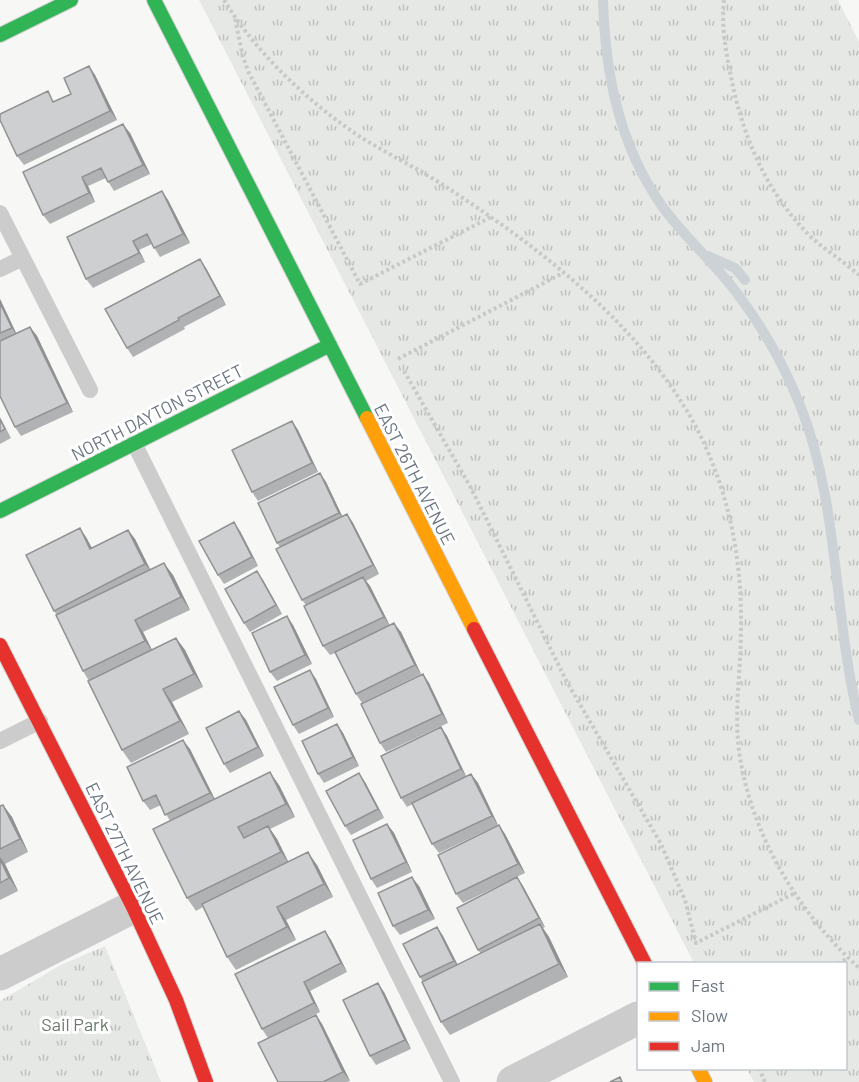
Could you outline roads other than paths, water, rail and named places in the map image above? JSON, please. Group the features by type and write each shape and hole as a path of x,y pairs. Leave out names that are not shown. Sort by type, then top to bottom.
{"street":[{"path":"0,36 71,0"},
{"name":"EAST 26TH AVENUE","path":"154,0 644,962"},
{"name":"NORTH DAYTON STREET","path":"0,511 330,345"},
{"name":"EAST 27TH AVENUE","path":"0,645 133,907 176,1000 206,1082"},
{"path":"0,974 133,907"},
{"path":"513,1082 637,1019"}],"lane":[{"path":"0,213 90,390"},
{"path":"0,269 23,258"},
{"path":"135,443 452,1082"},
{"path":"0,741 40,721"}],"waterway":[{"path":"603,0 607,54 617,108 625,133 647,183 662,206 727,281 755,318 780,361 800,405 813,443 822,482 844,641 859,720"},
{"path":"708,256 735,268 745,280"}],"park label":[{"name":"Sail Park","path":"75,1024"}]}
